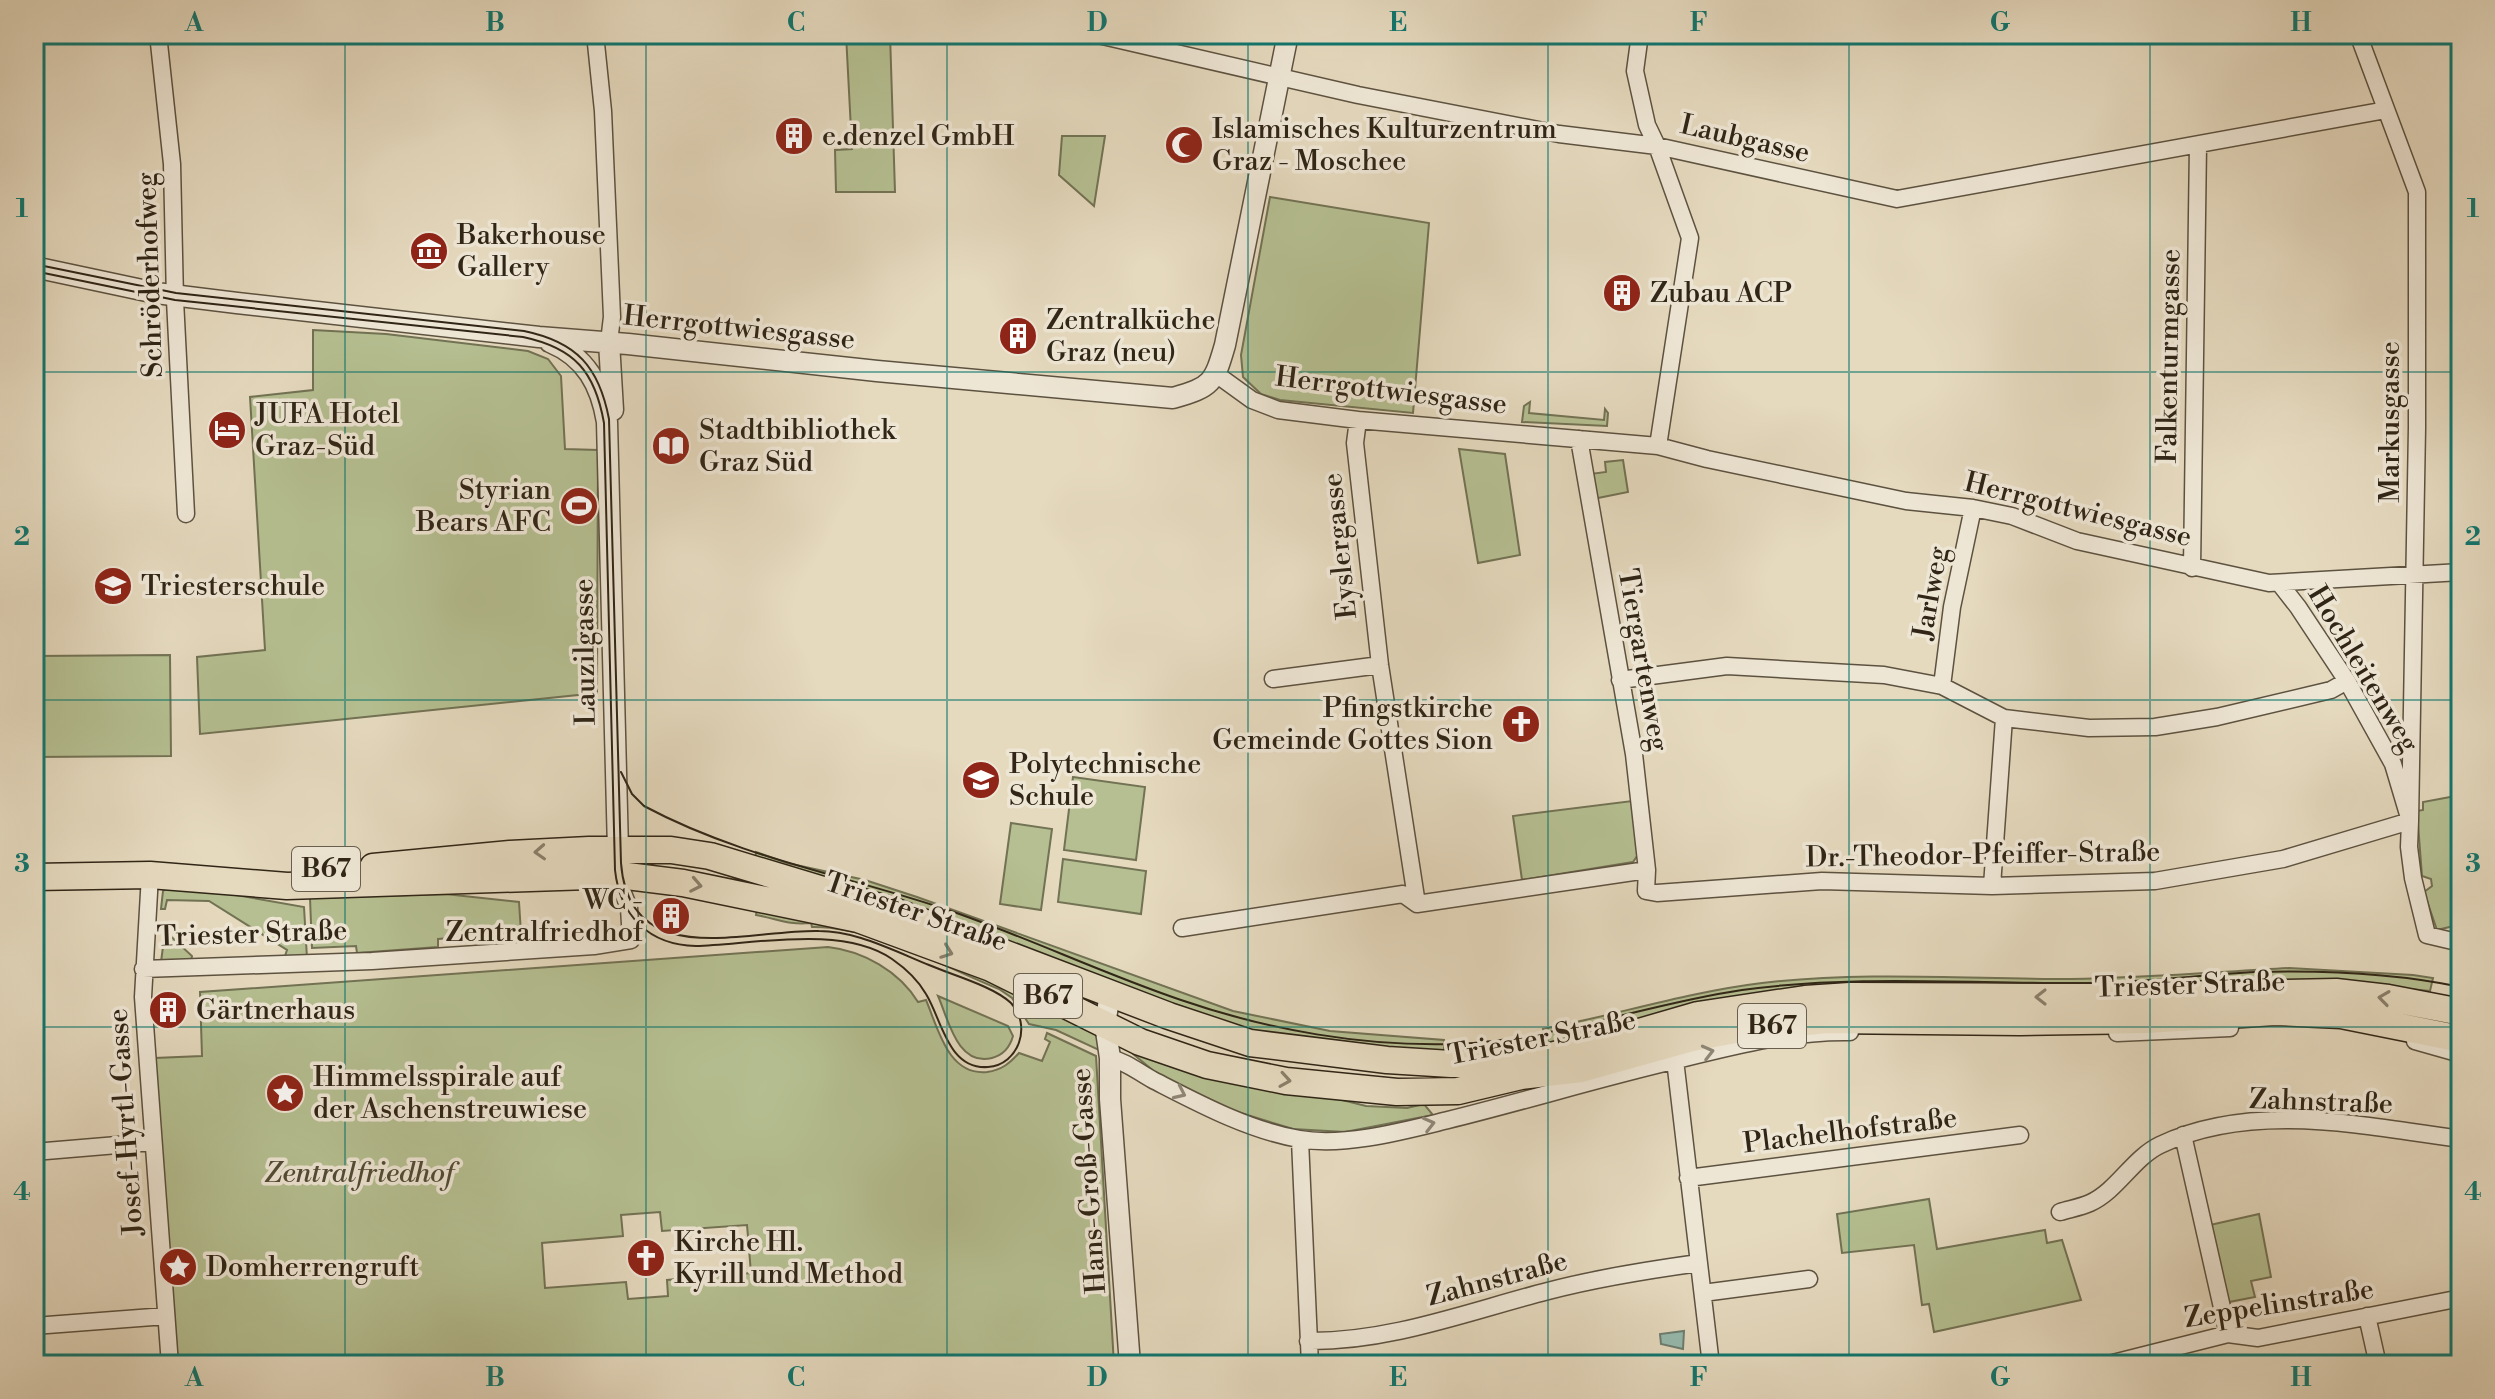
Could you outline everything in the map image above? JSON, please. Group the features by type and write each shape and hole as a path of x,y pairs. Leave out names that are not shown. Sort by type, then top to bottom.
{"main road":[{"name":"Triester Straße","path":"34,877 150,875 292,886 618,862 671,850 710,856 899,913 1110,994 1250,1043 1387,1060 1451,1064 1534,1060 1698,1015 1745,1006 1835,997 2336,992 2461,1012"},
{"name":"Triester Straße","path":"34,860 149,859 285,870 370,868 510,854 618,862 683,883 858,919 991,968 1140,1042 1207,1065 1286,1081 1397,1092 1458,1091 1521,1076 1581,1069 1704,1036 1826,1020 2036,1022 2147,1020 2275,1012 2341,1015 2461,1039"}],"street":[{"name":"Schröderhofweg","path":"158,34 172,164 186,514"},
{"name":"Lauzilgasse","path":"595,34 603,111 612,317 609,342 614,426 609,453"},
{"name":"Laubgasse","path":"1094,34 1279,78 1559,134 1657,146 1897,199 2386,110"},
{"path":"1216,374 1225,345 1288,34"},
{"path":"1640,34 1635,71 1647,125 1690,238 1658,446"},
{"name":"Markusgasse","path":"2358,34 2417,192 2410,821"},
{"name":"Falkenturmgasse","path":"2192,568 2198,145"},
{"name":"Herrgottwiesgasse","path":"34,267 176,296 539,337 1173,398 1201,390 1216,374 1266,408 1358,420 1658,446 1906,501 1973,508 2012,516 2077,541 2192,568 2280,584 2461,572"},
{"name":"Lauzilgasse","path":"539,337 561,346 581,361 591,373 603,399 609,453 618,862"},
{"path":"581,361 586,351 609,342"},
{"name":"Eyslergasse","path":"1358,420 1355,443 1380,665 1417,904"},
{"name":"Tiergartenweg","path":"1579,439 1634,754 1647,870 1646,891"},
{"name":"Jarlweg","path":"1942,686 1952,607 1973,508"},
{"name":"Hochleitenweg","path":"2280,584 2347,681 2393,764 2410,821 2413,878 2427,935 2461,943"},
{"path":"1273,679 1380,665"},
{"path":"1620,680 1727,666 1884,675 1942,686 2004,718 2089,728 2155,727 2217,717 2331,690 2347,681"},
{"path":"1992,886 2004,718"},
{"name":"Dr.-Theodor-Pfeiffer-Straße","path":"1646,891 1657,893 1822,881 1992,886 2155,881 2283,859 2410,821"},
{"name":"Triester Straße","path":"143,969 372,961 594,946 631,940 629,908 618,862"},
{"path":"1182,928 1403,894 1417,904 1647,870"},
{"name":"Josef-Hyrtl-Gasse","path":"150,875 143,969 170,1365"},
{"name":"Hans-Groß-Gasse","path":"1110,994 1105,1024 1110,1058 1110,1099 1130,1365"},
{"name":"Triester Straße","path":"1110,1058 1123,1061 1149,1078 1221,1112 1300,1140 1350,1139 1399,1132 1753,1040 1839,1032 2029,1035 2159,1033 2292,1024 2338,1025 2386,1033 2461,1054"},
{"path":"1675,1060 1711,1365"},
{"name":"Zahnstraße","path":"2060,1212 2092,1203 2156,1147 2183,1135 2255,1120 2351,1124 2461,1139"},
{"name":"Plachelhofstraße","path":"1688,1178 2020,1135"},
{"path":"2183,1135 2228,1334"},
{"path":"1300,1140 1310,1365"},
{"path":"34,1152 153,1142"},
{"name":"Zahnstraße","path":"1308,1341 1361,1337 1413,1327 1552,1289 1633,1272 1699,1263"},
{"path":"1703,1293 1809,1279"},
{"name":"Zeppelinstraße","path":"2105,1365 2228,1334 2258,1338 2461,1298"},
{"path":"34,1326 166,1316"},
{"path":"2367,1316 2378,1365"}],"green space":[{"path":"846,34 890,34 895,192 836,192 835,150 852,149"},
{"path":"1062,136 1105,136 1094,206 1059,175"},
{"path":"1270,197 1429,223 1413,413 1280,400 1261,394 1243,377 1241,355"},
{"path":"313,330 386,334 528,351 548,359 561,376 565,449 598,450 597,693 200,734 197,657 265,650 250,397 313,390"},
{"path":"1530,402 1529,413 1604,420 1605,409 1608,413 1607,426 1522,422 1524,406"},
{"path":"1459,449 1505,454 1520,555 1478,563"},
{"path":"1623,460 1628,492 1593,499 1590,474 1606,472 1605,462"},
{"path":"170,655 171,756 34,757 34,656"},
{"path":"1073,777 1145,787 1136,860 1064,850"},
{"path":"2461,795 2461,934 2458,925 2437,930 2424,892 2432,886 2431,879 2422,876 2417,811 2423,810 2423,802"},
{"path":"1632,801 1639,853 1633,862 1522,880 1513,816"},
{"path":"1011,823 1052,829 1041,910 1000,904"},
{"path":"756,852 917,897 1233,1011 1330,1031 1444,1040 1444,1055 1283,1041 755,862"},
{"path":"1063,859 1146,871 1141,914 1058,902"},
{"path":"168,888 208,890 304,907 307,958 284,959 287,950 209,901 167,900 165,909 161,909 163,891"},
{"path":"445,894 519,902 521,933 438,939 438,947 357,953 356,946 312,948 310,898"},
{"path":"733,901 870,932 947,956 1081,1021 1096,1035 1101,1051 1056,1030 1029,1024 1012,998 999,989 907,949 859,933 756,915 757,909 733,906"},
{"path":"165,931 192,956 191,961 161,962"},
{"name":"Zentralfriedhof","path":"828,947 867,958 901,981 918,1002 926,1000 946,1048 963,1066 974,1071 997,1070 1019,1053 1042,1061 1050,1042 1045,1039 1047,1033 1096,1056 1114,1365 178,1365 155,1058 202,1056 200,992","holes":["660,1212 662,1231 747,1225 751,1273 667,1280 668,1296 628,1299 626,1282 545,1288 542,1243 623,1236 621,1215"]},
{"path":"2289,968 2433,978 2430,991 2360,984 1545,1046 1543,1029 1707,992 1801,979 1878,976 2098,978"},
{"path":"938,996 1008,1026 1013,1036 1008,1047 992,1058 980,1059 970,1055 950,1028"},
{"path":"1135,1048 1366,1106 1407,1108 1424,1104 1433,1115 1345,1132 1293,1129 1231,1110 1166,1081 1133,1054"},
{"path":"1929,1199 1937,1249 2045,1230 2047,1243 2062,1240 2081,1300 1934,1332 1929,1304 1922,1305 1914,1245 1842,1253 1837,1214"},
{"path":"2259,1214 2271,1277 2251,1281 2255,1297 2229,1302 2210,1225"}],"water":[{"path":"1684,1331 1683,1349 1661,1344 1660,1334"}],"tram line":[{"path":"34,264 176,293 524,331 572,350 592,371 609,419 621,863 629,897 645,920 668,932 696,938 824,931 851,935 887,947 983,986 1011,1003 1021,1022 1019,1042 1014,1052 999,1065 988,1067 964,1061 948,1041 919,984 892,959 872,949 824,939 696,946 679,944 651,934 630,914 623,901 615,870 604,423 588,376 569,356 556,348 523,337 175,300 34,271"},
{"path":"621,772 632,794 644,806 717,839 945,909 1214,1011 1282,1028 1352,1039 1422,1044 1493,1041 1564,1029 1706,996 1828,982 2088,983 2256,972 2308,972 2385,976 2461,987"}],"place":[{"name":"e.denzel GmbH","path":"794,136"},
{"name":"Islamisches Kulturzentrum Graz - Moschee","path":"1184,145"},
{"name":"Bakerhouse Gallery","path":"429,251"},
{"name":"Zubau ACP","path":"1622,293"},
{"name":"Zentralküche Graz (neu)","path":"1018,336"},
{"name":"JUFA Hotel Graz-Süd","path":"227,430"},
{"name":"Stadtbibliothek Graz Süd","path":"671,446"},
{"name":"Styrian Bears AFC","path":"579,506"},
{"name":"Triesterschule","path":"113,586"},
{"name":"Pfingstkirche Gemeinde Gottes Sion","path":"1521,724"},
{"name":"Polytechnische Schule","path":"981,780"},
{"name":"WC - Zentralfriedhof","path":"671,916"},
{"name":"Gärtnerhaus","path":"168,1010"},
{"name":"Himmelsspirale auf der Aschenstreuwiese","path":"285,1093"},
{"name":"Kirche Hl. Kyrill und Method","path":"646,1258"},
{"name":"Domherrengruft","path":"178,1267"}]}
